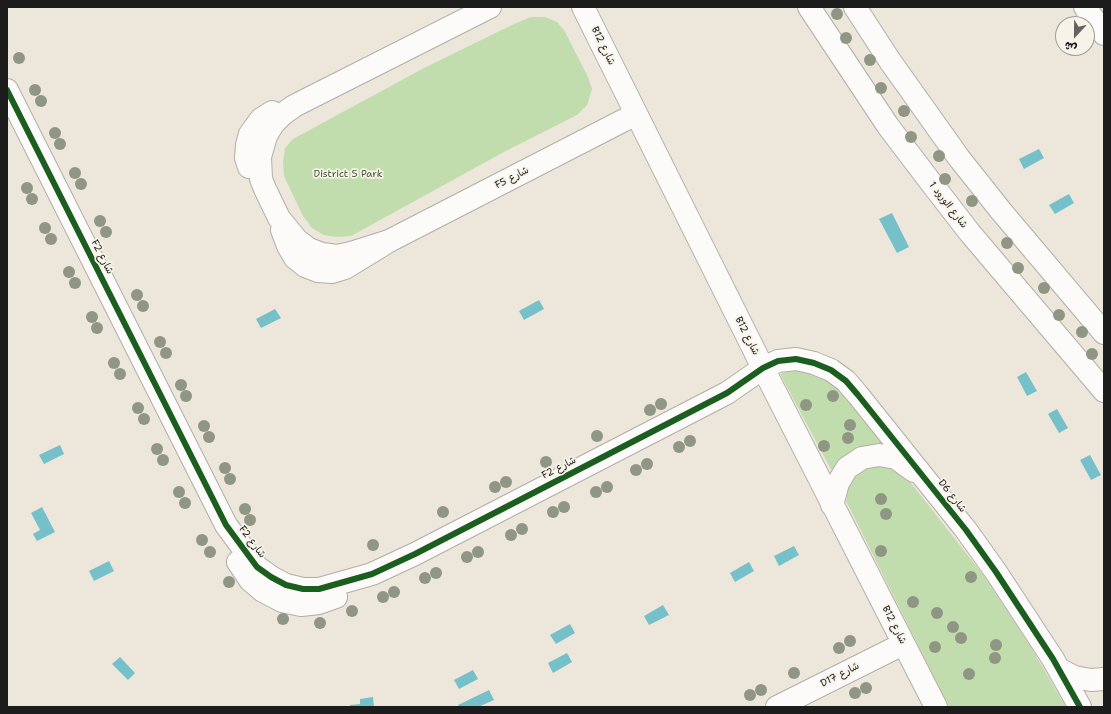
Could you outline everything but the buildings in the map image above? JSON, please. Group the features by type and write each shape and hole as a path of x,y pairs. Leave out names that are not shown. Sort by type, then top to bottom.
{"street":[{"name":"F5 شارع","path":"490,7 294,106 273,124 262,147 260,168 265,189 279,218 288,246 295,258 305,266 318,271 332,272 345,268 389,241 636,114"},
{"name":"B12 شارع","path":"584,7 763,368 936,707"},
{"name":"شارع الورود 1","path":"809,7 888,126 929,180 970,233 1104,391"},
{"path":"855,7 890,61 959,158 1005,217 1104,333"},
{"path":"1085,7 1104,34"},
{"name":"F2 شارع","path":"7,90 226,525 257,567 286,585 303,589 319,589 372,574 415,554 727,393 763,368"},
{"name":"D6 شارع","path":"763,368 778,361 796,360 814,363 831,370 846,381 966,530 1025,615 1080,707"},
{"name":"D6 شارع","path":"832,505 838,483 847,468 862,458 879,455 896,458 911,468 934,489"},
{"name":"D17 شارع","path":"777,707 903,644"},
{"path":"1059,670 1074,677 1091,680 1104,679"}],"green space":[{"name":"District 5 Park","path":"531,17 545,17 557,22 564,30 588,77 592,89 587,105 577,115 502,153 351,236 337,237 324,235 312,228 303,216 284,176 283,162 285,148 293,139 426,67"},
{"path":"799,368 826,376 894,449 868,446 849,454 833,473 780,374"},
{"path":"868,464 886,464 911,483 984,576 1029,644 1066,707 949,707 846,501 851,477"}],"water":[{"path":"1039,149 1044,158 1024,169 1019,159"},
{"path":"1069,194 1074,203 1055,214 1049,205"},
{"path":"892,213 909,247 897,253 879,219"},
{"path":"539,300 544,309 524,320 519,311"},
{"path":"275,309 281,318 261,328 256,319"},
{"path":"1026,372 1037,391 1027,396 1017,377"},
{"path":"1057,409 1068,428 1059,433 1048,414"},
{"path":"60,445 64,454 44,464 39,455"},
{"path":"1090,455 1101,475 1091,480 1080,460"},
{"path":"42,507 55,532 37,541 33,534 40,530 31,513"},
{"path":"794,546 799,555 779,566 774,556"},
{"path":"109,561 114,571 94,581 89,571"},
{"path":"749,562 754,571 735,582 730,573"},
{"path":"663,605 669,615 649,625 644,616"},
{"path":"570,624 575,633 556,644 550,635"},
{"path":"567,653 572,662 553,673 548,663"},
{"path":"120,657 135,673 128,680 112,664"},
{"path":"473,670 478,679 459,689 454,680"},
{"path":"489,690 494,700 478,707 459,707 458,705"},
{"path":"373,697 374,707 350,707 350,705 360,704 360,699"}],"cycle path":[{"path":"7,90 226,525 257,567 271,577 286,585 303,589 319,589 372,574 415,554 727,393 763,368 778,361 796,359 814,363 831,370 846,381 858,395 966,530 996,572 1053,659 1080,707"}]}
